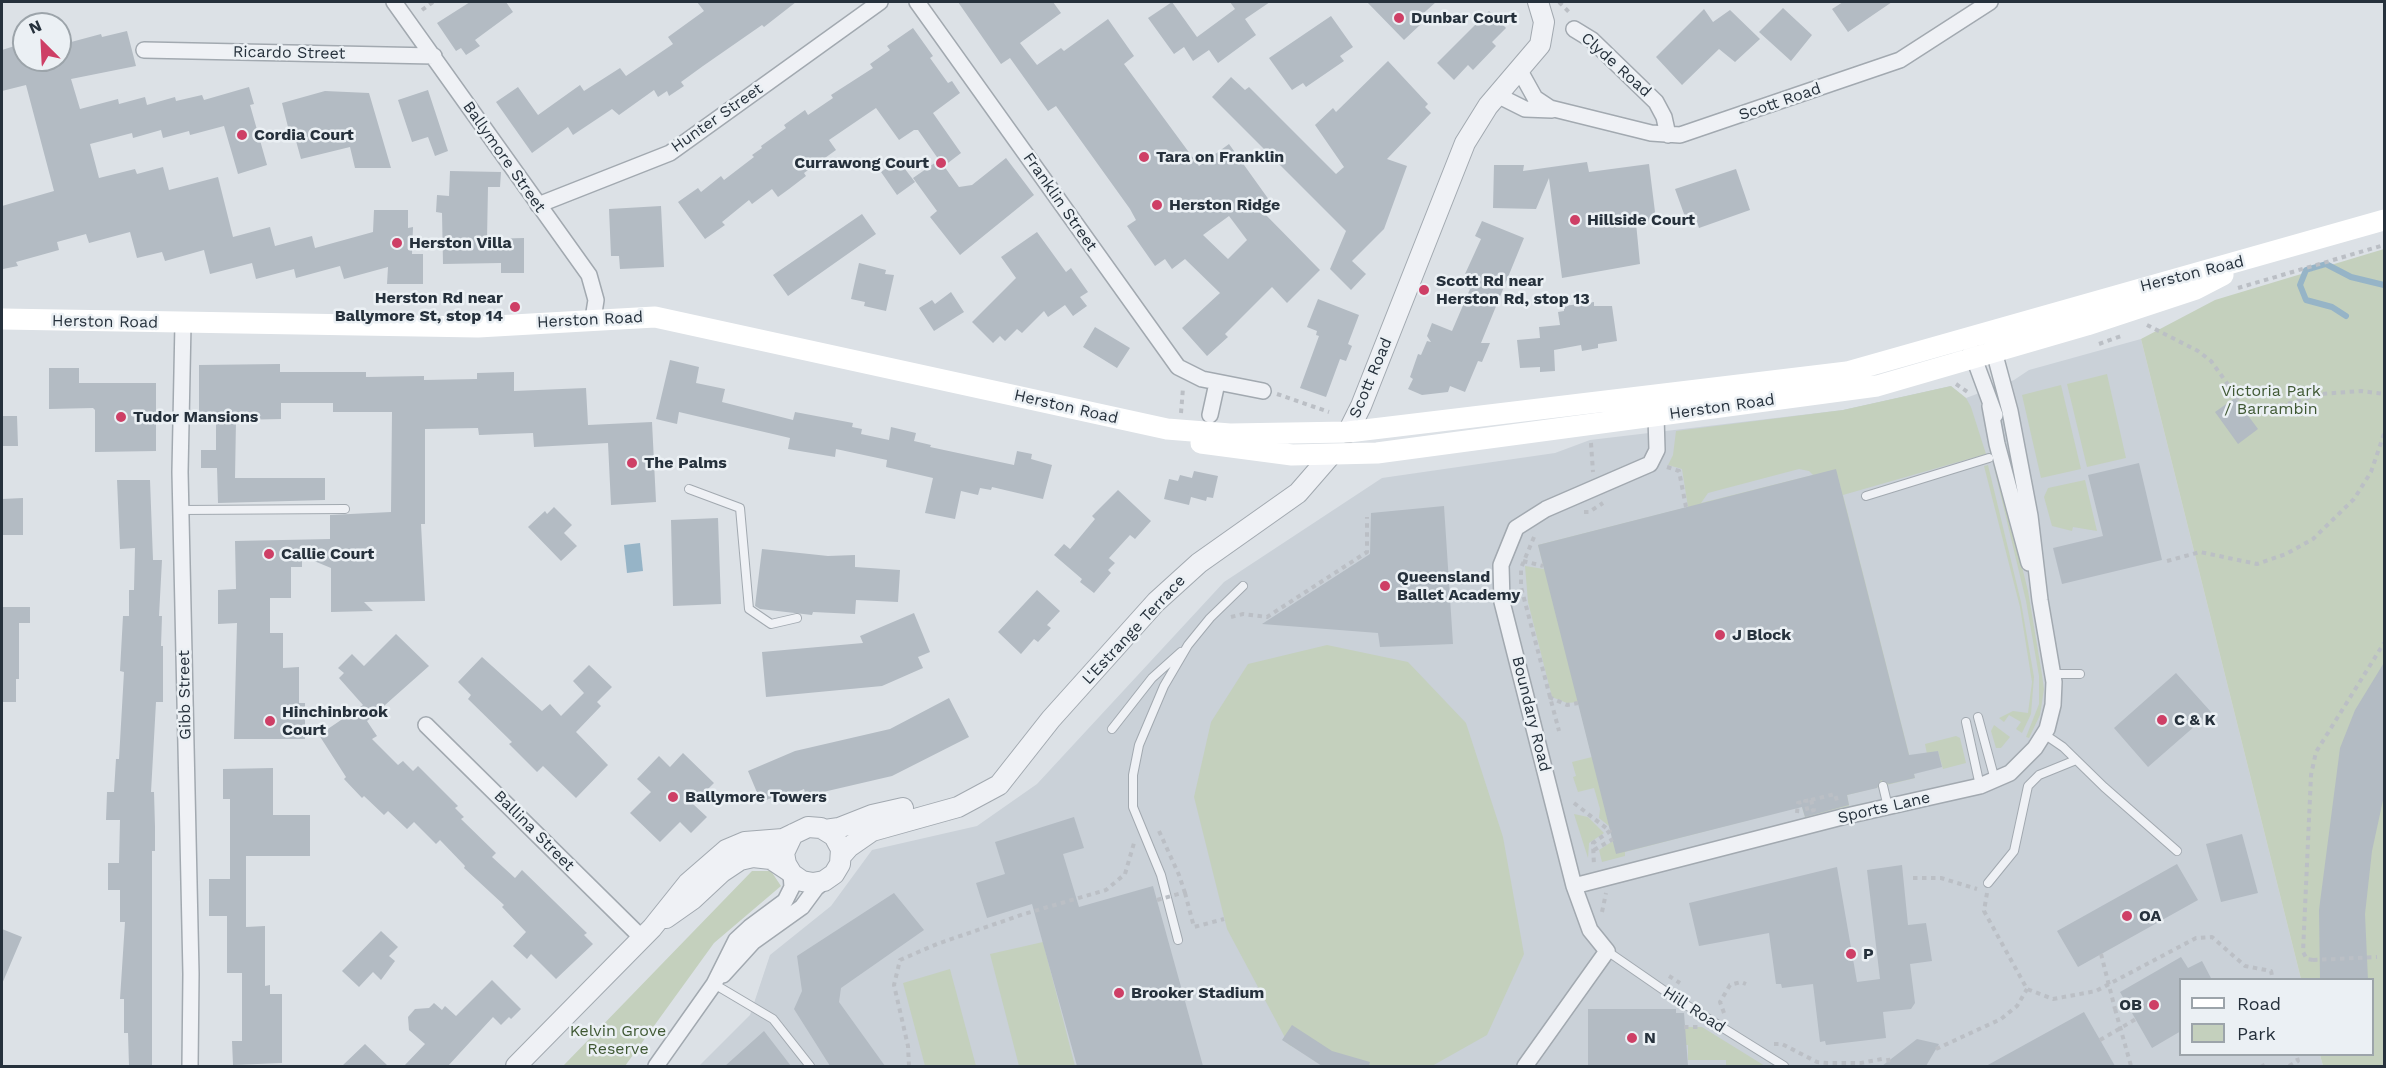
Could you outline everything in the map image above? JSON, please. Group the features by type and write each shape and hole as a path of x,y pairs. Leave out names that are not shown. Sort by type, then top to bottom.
{"main road":[{"name":"Herston Road","path":"2,319 478,327 627,316 672,319 1230,434 1348,432 1839,374 2132,290 2261,257 2385,220"},
{"name":"Herston Road","path":"1174,422 1194,441 1226,448 1278,454 1331,455 1408,449 1877,386 1995,353 2196,289 2261,257"},
{"path":"1543,410 1570,416 1626,410 1656,416"},
{"path":"1331,455 1348,432"}],"street":[{"name":"Ballymore Street","path":"394,2 588,275 596,300 593,319"},
{"name":"Hunter Street","path":"538,205 670,153 880,2"},
{"name":"Franklin Street","path":"918,2 1178,367 1190,375 1217,383 1263,391"},
{"path":"1526,64 1540,45 1544,30 1542,12 1538,2"},
{"name":"Scott Road","path":"1497,95 1525,108 1555,110 1668,135 1691,133 1900,60 1990,2"},
{"name":"Clyde Road","path":"1574,29 1592,40 1656,102 1664,117 1668,135"},
{"name":"Ricardo Street","path":"144,50 434,56"},
{"name":"Scott Road","path":"1348,432 1361,406 1465,143 1497,95 1526,64"},
{"name":"Scott Road","path":"1526,64 1535,98 1555,110"},
{"name":"Gibb Street","path":"183,323 181,510 190,1066"},
{"name":"Sports Lane","path":"1574,886 1980,786 1995,780 2022,763 2044,734 2053,705 2052,674 2031,522 2017,458 2010,411 1988,331"},
{"name":"Sports Lane","path":"1967,338 1990,406 2003,465 2040,600"},
{"path":"1210,415 1217,383"},
{"name":"Sports Lane","path":"1990,406 2017,458"},
{"name":"Boundary Road","path":"1607,951 1590,930 1574,886 1502,602 1501,565 1516,528 1546,508 1650,464 1657,450 1656,416"},
{"name":"L'Estrange Terrace","path":"657,1066 714,984 750,945 802,907 816,888 836,871 841,856 860,838 882,827 950,809 986,794 1003,781 1015,759 1180,578 1294,496 1331,455"},
{"name":"Ballina Street","path":"426,725 647,933"},
{"name":"L'Estrange Terrace","path":"714,984 736,940 785,901 792,885 784,853 793,834 808,827 825,830 839,828 872,815 962,791 1015,759"},
{"path":"825,830 838,842 841,856"},
{"path":"516,1066 647,933 688,883 722,853 741,843 776,841 793,834"},
{"path":"647,933 740,860 753,857 771,859 809,883 827,879"},
{"path":"1528,1065 1607,951"}],"lane":[{"path":"1866,496 1989,458"},
{"path":"689,489 740,508 749,609 771,624 797,618"},
{"path":"181,510 345,509"},
{"path":"1112,729 1152,678 1188,645 1210,618 1243,586"},
{"path":"1178,940 1161,876 1134,807 1133,775 1139,746 1150,715 1188,645"},
{"path":"2052,674 2080,674"},
{"path":"1978,717 1995,780"},
{"path":"1966,722 1980,786"},
{"path":"2044,734 2177,851"},
{"path":"1987,887 2014,851 2022,802 2028,786 2039,774 2076,760"},
{"path":"1883,786 1888,807"},
{"name":"Hill Road","path":"1607,951 1675,998 1784,1066"},
{"path":"714,984 773,1019 810,1066"}],"path":[{"path":"422,9 433,2"},
{"path":"2146,325 2198,351 2211,361 2250,415 2321,394 2361,391 2385,394"},
{"path":"1174,422 1183,388"},
{"path":"1263,391 1330,412"},
{"path":"2166,561 2200,552 2257,564 2286,554 2313,539 2354,499 2371,472 2385,434"},
{"path":"1590,436 1593,472"},
{"path":"1662,471 1670,456"},
{"path":"1670,468 1679,471 1686,507"},
{"path":"1575,511 1589,512 1599,508 1608,498"},
{"path":"1228,618 1243,614 1268,617 1367,552 1367,517"},
{"path":"1536,533 1523,561 1521,587 1548,697 1559,731"},
{"path":"1523,561 1543,566"},
{"path":"2377,957 2313,960 2307,959 2303,952 2311,775 2316,752 2385,643"},
{"path":"1548,697 1567,705 1578,704"},
{"path":"1795,816 1798,803 1806,804 1835,794 1838,805"},
{"path":"1823,805 1822,800 1832,797 1833,802"},
{"path":"1575,803 1611,831 1593,843 1594,860"},
{"path":"1157,827 1194,927 1224,919"},
{"path":"1594,850 1613,839"},
{"path":"909,1066 908,1046 894,985 900,960 937,944 1024,914 1106,890 1125,874 1134,842"},
{"path":"1913,878 1941,878 1987,887 1984,911 2027,989 2053,999 2096,991 2196,938 2212,937 2245,966 2271,971 2273,978"},
{"path":"1603,924 1602,903 1606,892"},
{"path":"1157,900 1183,893"},
{"path":"2101,954 2131,1066"},
{"path":"1662,971 1680,983"},
{"path":"1727,1016 1721,1007 1722,996 1735,982 1746,984"},
{"path":"1936,1049 2001,1019 2016,1006 2027,989"},
{"path":"2100,1040 2136,1019"},
{"path":"1770,1044 1782,1044 1817,1062 1861,1063 1882,1059"},
{"path":"2289,1066 2298,1061 2297,1056"},
{"path":"1888,1058 1889,1066"}],"shaded area":[{"path":"2141,339 2301,978 2179,978 2179,1056 2320,1056 2323,1066 699,1066 750,1015 770,955 831,906 872,850 977,826 1037,784 1224,582 1382,478 1555,453 1590,440 1843,410 1951,386 1966,398 2014,380 2029,370"}],"green space":[{"name":"Victoria Park / Barrambin","path":"2384,249 2384,1066 2323,1066 2320,1056 2374,1056 2374,978 2301,978 2141,339 2215,300"},
{"path":"2107,374 2126,458 2087,467 2067,384"},
{"path":"2061,385 2081,469 2041,478 2022,395"},
{"name":"J Block","path":"1951,386 1966,398 1971,407 1986,454 1843,495 1915,778 1847,795 1849,806 1805,817 1802,807 1799,807 1625,852 1625,856 1602,862 1599,850 1613,841 1609,826 1599,818 1600,809 1594,788 1578,792 1573,777 1576,776 1572,762 1592,757 1578,702 1567,703 1552,697 1528,602 1525,566 1544,569 1538,545 1688,507 1682,469 1668,465 1673,455 1676,431 1843,410","holes":["1799,469 1809,471 1813,475 1701,503 1708,493"]},
{"path":"1993,463 1997,466 2028,591 2044,689 2040,715 2029,738 2026,737 2039,704 2039,676 2026,601"},
{"path":"1988,465 2021,602 2034,677 2031,714 2022,733 2016,729 2021,722 2009,715 2004,722 1999,718 2013,711 2028,713 2032,682 2020,607 1984,466"},
{"path":"2085,480 2097,531 2073,527 2072,531 2052,526 2044,497 2048,488"},
{"path":"1327,645 1408,662 1466,723 1503,837 1524,954 1487,1035 1432,1066 1347,1066 1289,1045 1227,929 1194,797 1211,722 1248,664"},
{"path":"1994,725 2010,737 2001,748 1996,748 1991,731"},
{"path":"1956,736 1960,738 1966,763 1943,769 1938,751 1927,754 1925,744"},
{"path":"1574,814 1588,817 1604,833 1589,843 1588,858"},
{"name":"Kelvin Grove Reserve","path":"752,871 771,871 781,886 714,943 625,1066 563,1066"},
{"path":"1043,942 1075,1066 1019,1066 990,954"},
{"path":"950,969 976,1066 925,1066 903,983"},
{"path":"1684,1027 1702,1027 1765,1066 1726,1065 1726,1060 1688,1060 1688,1045 1675,1045"}],"water":[{"path":"640,543 643,571 627,573 624,545"}],"building":[{"path":"470,2 506,2 513,12 475,40 480,46 466,55 461,48 456,51 437,23"},
{"path":"697,2 796,2 764,27 762,25 681,82 684,86 669,96 667,91 658,97 654,90 619,115 612,109 573,135 568,127 532,153 496,102 518,87 538,115 580,85 584,91 620,68 626,76 673,44 668,37 704,11"},
{"path":"958,2 1053,2 1061,13 1020,43 1037,65 1061,48 1064,51 1108,19 1134,56 1124,64 1199,166 1229,144 1272,204 1262,211 1320,270 1287,303 1272,287 1225,334 1228,337 1207,356 1182,328 1220,293 1185,259 1172,269 1165,259 1155,266 1127,226 1136,220 1130,209 1056,106 1048,111 1010,58 1001,64","holes":["1229,216 1247,240 1228,259 1203,235"]},
{"path":"1172,2 1197,37 1235,9 1230,2 1270,2 1245,19 1256,35 1218,63 1209,50 1193,61 1184,47 1174,54 1148,18"},
{"name":"Dunbar Court","path":"1367,2 1436,2 1417,19 1421,24 1404,40"},
{"path":"1843,2 1892,2 1848,32 1832,9"},
{"path":"1783,8 1812,35 1791,61 1759,32"},
{"path":"1704,9 1713,22 1730,10 1760,39 1735,62 1719,49 1682,85 1656,57"},
{"path":"1489,11 1506,28 1492,42 1496,46 1473,70 1468,65 1454,80 1437,63"},
{"path":"1331,16 1353,47 1340,56 1344,61 1306,87 1303,83 1292,90 1269,58"},
{"path":"913,28 933,56 930,58 948,83 952,81 960,93 933,113 961,153 944,166 959,187 972,185 1006,158 1034,195 960,255 930,217 937,211 913,178 939,160 918,130 914,130 899,140 876,108 829,140 836,150 804,173 806,176 778,197 772,189 752,204 749,200 722,222 725,225 705,239 678,202 698,188 701,192 721,176 724,180 754,157 752,155 762,148 761,146 786,128 784,125 805,110 808,115 833,98 831,95 873,68 870,64 890,50 887,46"},
{"path":"127,31 136,66 71,79 80,109 118,99 119,104 145,97 147,105 175,97 176,101 202,95 204,100 249,87 254,104 250,105 267,165 238,174 224,126 190,135 189,131 163,138 161,130 133,138 132,133 90,144 99,178 135,169 137,174 163,167 169,190 218,177 233,237 270,227 275,246 312,236 315,248 373,232 374,210 408,210 408,228 413,227 412,254 423,254 423,284 387,284 388,267 344,279 340,266 296,278 294,269 256,279 252,263 210,274 204,250 165,261 162,252 137,258 130,232 89,243 86,234 57,242 59,250 16,262 18,266 3,269 2,206 54,191 26,85 2,91 2,50 12,47 12,72 72,72 72,42 101,34 102,37"},
{"path":"1388,61 1428,104 1425,107 1431,113 1387,159 1407,166 1384,229 1352,261 1366,274 1351,290 1330,269 1346,231 1212,97 1231,77 1245,90 1249,87 1336,174 1344,167 1315,125 1333,108 1336,112"},
{"path":"428,90 448,151 435,156 428,137 412,142 398,100"},
{"path":"325,91 369,93 391,168 355,168 350,147 301,159 293,130 289,131 282,103"},
{"path":"898,160 915,182 897,195 881,172"},
{"path":"1587,162 1589,172 1649,164 1655,212 1648,222 1636,223 1640,264 1562,278 1549,178 1536,209 1493,208 1494,165 1524,165 1523,171"},
{"path":"1736,169 1750,210 1699,228 1697,222 1688,225 1675,189"},
{"path":"450,171 501,172 500,187 488,187 487,239 524,238 524,273 501,273 501,263 443,264 442,213 436,212 437,195 449,196"},
{"path":"661,206 664,267 620,269 619,256 611,256 609,209"},
{"path":"862,214 876,234 788,296 773,275"},
{"path":"1482,221 1524,238 1481,343 1490,343 1482,362 1478,361 1465,392 1450,386 1448,392 1422,395 1408,389 1413,379 1410,377 1418,354 1421,355 1427,341 1431,342 1427,336 1432,323 1452,331 1470,289 1460,285 1481,239 1475,236"},
{"path":"1037,232 1066,272 1071,268 1088,292 1080,297 1087,306 1073,316 1065,305 1048,317 1044,311 1022,333 1017,329 1005,341 1000,336 993,343 972,322 1016,278 1001,257"},
{"path":"859,263 886,270 885,274 894,275 886,311 864,306 865,302 851,299"},
{"path":"951,292 964,312 934,331 919,308 932,300 935,304"},
{"path":"1318,299 1359,315 1348,344 1352,346 1346,361 1340,359 1326,397 1300,388 1319,336 1316,335 1317,331 1307,327"},
{"path":"1594,302 1594,306 1612,306 1617,341 1598,344 1598,348 1582,351 1581,345 1554,350 1555,371 1540,372 1540,367 1520,368 1517,340 1540,338 1539,327 1560,325 1558,312 1564,311 1564,306"},
{"path":"1095,327 1130,348 1117,368 1083,347"},
{"path":"670,360 699,367 696,383 725,389 722,402 793,420 795,412 853,423 852,427 862,429 861,434 889,440 891,427 916,433 914,441 931,445 930,447 1014,465 1017,451 1032,454 1031,459 1052,465 1043,499 992,487 991,490 980,488 978,495 961,491 955,519 925,513 933,478 886,467 887,460 836,449 835,457 788,449 790,438 679,412 677,424 656,419"},
{"path":"280,364 280,372 366,372 366,377 424,376 424,380 477,379 477,373 514,372 514,391 586,388 588,425 652,422 656,502 611,505 608,443 534,447 533,433 479,435 478,428 425,429 425,524 421,524 425,601 364,602 373,611 331,612 331,568 302,556 302,567 291,567 291,598 270,598 270,633 283,633 283,668 299,667 299,703 305,703 305,739 234,739 237,623 218,624 218,590 236,589 235,541 330,539 330,515 391,512 392,412 333,412 333,403 281,403 281,419 236,420 235,478 325,478 325,500 218,503 217,468 201,468 201,450 216,450 216,414 199,414 199,365"},
{"name":"Tudor Mansions","path":"49,368 79,368 79,383 156,383 156,451 95,452 95,410 93,408 49,409"},
{"path":"2235,398 2258,429 2238,444 2215,412"},
{"path":"2,416 17,416 18,446 2,446"},
{"path":"2139,463 2162,560 2062,584 2053,548 2103,536 2088,475"},
{"name":"J Block","path":"1836,469 1909,755 1938,751 1942,767 1914,774 1915,778 1889,784 1881,780 1877,788 1847,795 1849,805 1805,817 1802,807 1616,854 1538,545"},
{"path":"1194,471 1218,476 1213,498 1207,497 1206,501 1191,497 1189,505 1164,499 1169,479 1178,481 1180,475 1192,478"},
{"path":"117,480 150,480 153,560 162,560 159,616 162,616 163,702 156,702 151,792 154,792 155,827 155,851 152,851 152,1066 129,1066 128,1033 124,1033 124,999 120,999 125,922 120,922 120,890 108,890 108,863 119,863 120,820 106,820 107,792 114,792 116,759 119,759 124,672 120,671 123,616 129,616 129,590 134,590 135,548 120,549"},
{"path":"1118,490 1151,521 1135,539 1130,535 1109,558 1115,563 1108,570 1111,573 1094,593 1080,582 1082,579 1054,555 1064,544 1070,549 1095,519 1092,516"},
{"path":"23,498 23,535 2,535 2,499"},
{"name":"Queensland Ballet Academy","path":"1444,506 1453,644 1380,647 1378,633 1262,624 1370,554 1371,513"},
{"path":"554,507 572,525 564,533 577,546 561,561 528,527 545,511 547,514"},
{"path":"718,518 721,604 673,606 671,520"},
{"path":"762,549 828,556 855,555 855,567 900,570 898,602 856,600 855,614 813,612 812,615 760,609 755,606"},
{"path":"1037,590 1060,611 1047,625 1051,628 1038,642 1034,639 1021,654 998,632"},
{"path":"2,607 30,607 30,623 19,623 19,679 16,679 16,702 2,702"},
{"path":"914,613 930,652 918,657 923,668 882,686 766,697 762,652 863,643 860,636"},
{"path":"396,634 429,666 367,721 377,736 372,739 398,765 403,761 413,771 418,766 458,806 455,808 464,817 461,819 496,853 492,857 515,878 522,870 587,933 584,935 593,944 556,979 531,954 527,959 513,946 526,932 502,907 504,905 464,868 465,866 440,840 436,844 414,822 407,829 388,811 384,815 364,796 362,798 344,779 346,777 319,735 363,705 339,678 344,673 338,668 352,654 364,666"},
{"path":"482,657 542,711 550,704 561,716 584,693 573,681 589,665 612,687 597,702 601,706 576,732 608,765 576,798 543,766 537,772 509,744 512,742 468,699 471,695 458,682"},
{"path":"2385,661 2385,791 2372,851 2365,914 2368,978 2320,978 2319,910 2340,748 2355,710"},
{"name":"C & K","path":"2176,673 2211,712 2148,767 2114,728"},
{"path":"949,698 969,737 892,776 806,796 804,789 783,798 782,794 761,802 748,771 795,751 890,729"},
{"name":"Ballymore Towers","path":"683,753 714,783 693,804 707,817 691,833 680,822 660,842 630,813 651,792 637,779 659,756 670,767"},
{"path":"273,768 273,815 310,815 310,856 246,856 246,927 265,926 265,986 270,985 270,994 282,994 282,1063 233,1065 232,1041 242,1041 242,973 227,973 227,916 209,916 209,879 230,879 230,799 223,799 223,769"},
{"name":"Brooker Stadium","path":"1074,817 1084,848 1063,854 1079,907 1153,886 1203,1066 1077,1066 1032,904 987,918 976,883 1005,874 995,842"},
{"path":"2242,834 2258,893 2221,902 2206,844"},
{"name":"OA","path":"2177,864 2198,900 2078,967 2057,931"},
{"name":"P","path":"1902,865 1908,925 1926,923 1932,961 1910,964 1915,1003 1911,1009 1883,1012 1886,1038 1826,1045 1825,1041 1820,1042 1813,984 1782,988 1781,984 1776,984 1769,933 1699,946 1689,903 1837,867 1857,982 1880,979 1867,870"},
{"path":"894,893 924,930 841,988 839,1002 885,1066 830,1066 794,1009 802,991 797,956"},
{"path":"2,929 22,937 2,984"},
{"path":"381,931 398,947 389,956 395,961 381,980 373,972 359,987 342,971"},
{"name":"OB","path":"2181,957 2188,968 2202,961 2211,978 2179,978 2179,1032 2152,1048 2120,992"},
{"path":"492,980 521,1009 511,1019 509,1017 501,1025 493,1017 448,1066 404,1066 425,1044 409,1030 408,1017 415,1009 429,1008 434,1003 442,1010 445,1006 456,1016"},
{"name":"N","path":"1588,1009 1676,1009 1676,1013 1684,1013 1688,1066 1588,1066"},
{"name":"OB","path":"2084,1012 2115,1066 1986,1066"},
{"path":"1292,1025 1332,1051 1370,1062 1369,1066 1322,1066 1282,1040"},
{"path":"764,1031 791,1066 725,1066"},
{"path":"1917,1039 1939,1044 1926,1066 1882,1066"},
{"path":"365,1044 388,1066 342,1066"}],"waterway":[{"path":"2346,316 2332,307 2306,300 2300,285 2306,270 2326,264 2351,277 2384,285"}],"place":[{"name":"Dunbar Court","path":"1399,18"},
{"name":"Cordia Court","path":"242,135"},
{"name":"Tara on Franklin","path":"1144,157"},
{"name":"Currawong Court","path":"941,163"},
{"name":"Herston Ridge","path":"1157,205"},
{"name":"Hillside Court","path":"1575,220"},
{"name":"Herston Villa","path":"397,243"},
{"name":"Scott Rd near Herston Rd, stop 13","path":"1424,290"},
{"name":"Herston Rd near Ballymore St, stop 14","path":"515,307"},
{"name":"Tudor Mansions","path":"121,417"},
{"name":"The Palms","path":"632,463"},
{"name":"Callie Court","path":"269,554"},
{"name":"Queensland Ballet Academy","path":"1385,586"},
{"name":"J Block","path":"1720,635"},
{"name":"C & K","path":"2162,720"},
{"name":"Hinchinbrook Court","path":"270,721"},
{"name":"Ballymore Towers","path":"673,797"},
{"name":"OA","path":"2127,916"},
{"name":"P","path":"1851,954"},
{"name":"Brooker Stadium","path":"1119,993"},
{"name":"OB","path":"2154,1005"},
{"name":"N","path":"1632,1038"}]}
